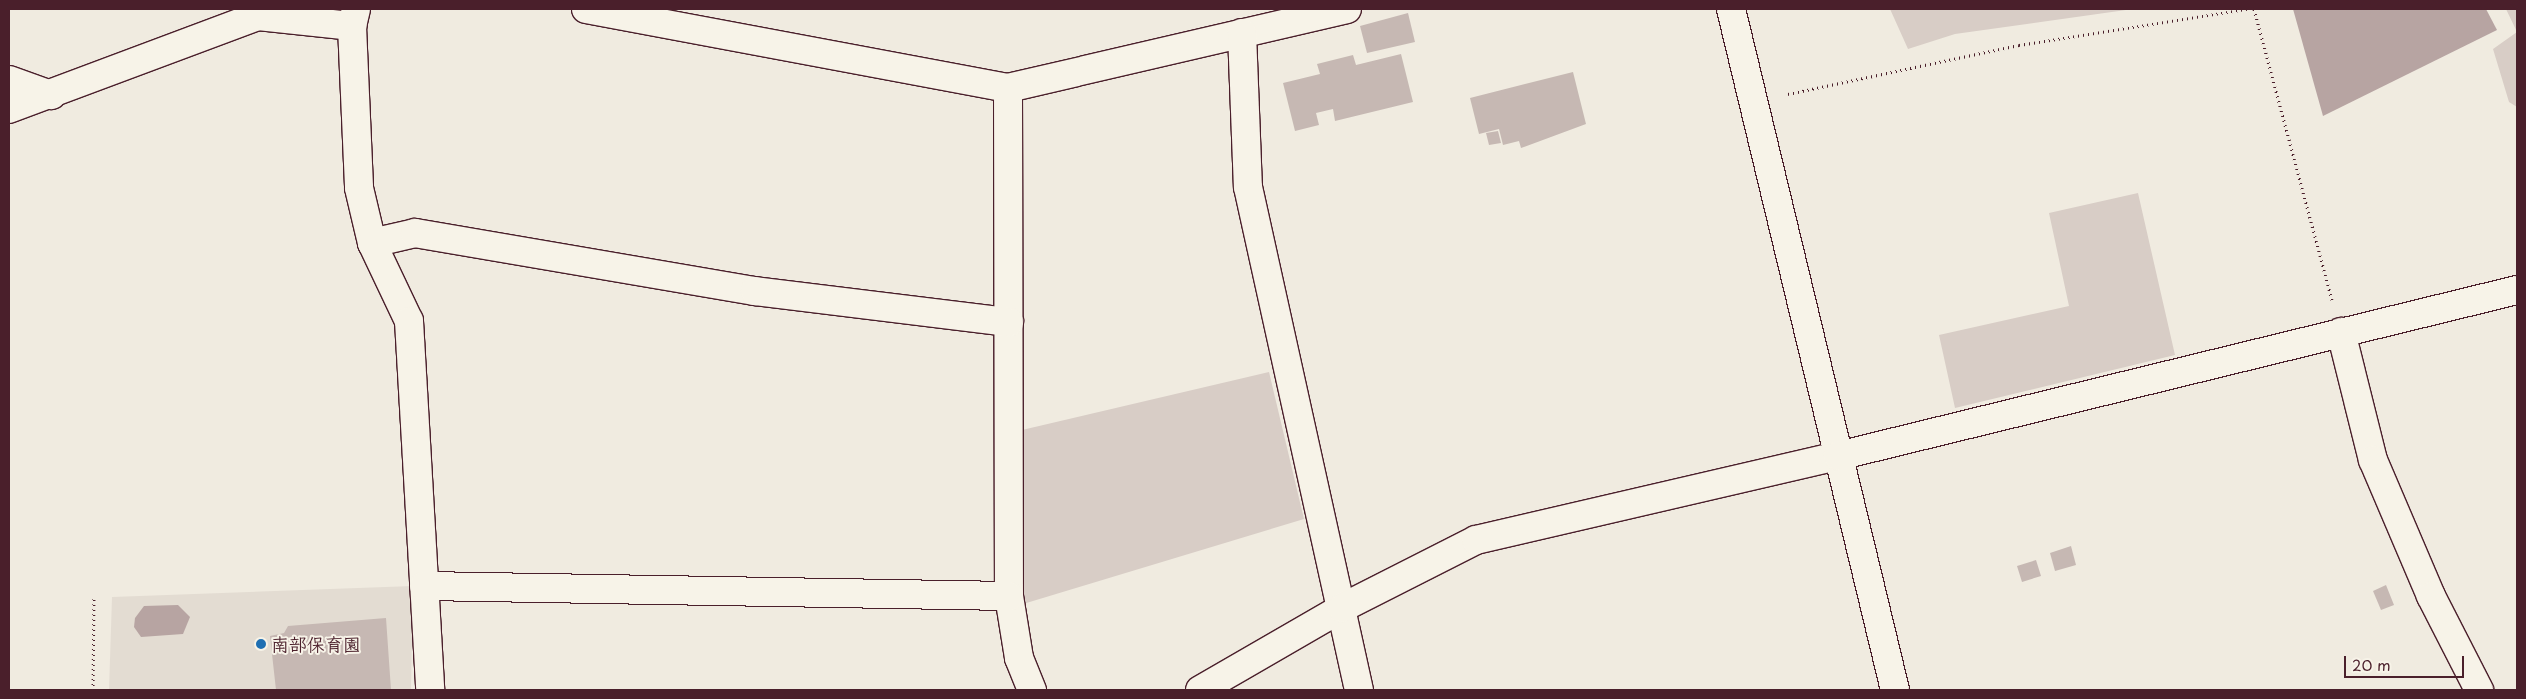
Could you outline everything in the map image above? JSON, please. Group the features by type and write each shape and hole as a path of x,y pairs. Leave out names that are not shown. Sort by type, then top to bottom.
{"street":[{"path":"586,9 1008,88 1347,9"},
{"path":"1731,9 1755,101 1895,690"},
{"path":"9,109 51,95 258,16 354,17 359,188 372,243 409,321 430,690"},
{"path":"1242,33 1248,187 1359,690"},
{"path":"9,80 51,95"},
{"path":"1008,88 1009,596 1019,658 1032,690"},
{"path":"372,243 415,233 755,291 1009,322"},
{"path":"1200,690 1342,608 1476,540 1838,456 2517,290"},
{"path":"2341,332 2373,460 2431,596 2479,690"},
{"path":"424,586 1009,596"}],"path":[{"path":"1755,101 2019,45 2247,9"},
{"path":"2254,9 2341,332"},
{"path":"93,690 94,596"}],"shaded area":[{"path":"1890,9 2133,9 1955,34 1908,49"},
{"path":"2293,9 2486,9 2497,30 2323,116"},
{"path":"2506,9 2517,9 2517,32"},
{"path":"2517,32 2517,107 2509,102 2493,49"},
{"path":"2138,193 2175,355 1955,408 1939,335 2069,306 2049,213"},
{"path":"1269,372 1304,519 1023,604 1022,430"},
{"name":"南部保育園","path":"413,586 411,690 109,690 112,597"},
{"path":"178,605 190,617 183,634 141,637 134,627 135,618 144,606"}],"building":[{"path":"1408,13 1415,42 1367,53 1360,26"},
{"path":"1401,54 1413,102 1335,121 1333,109 1316,113 1319,125 1295,131 1283,83 1320,74 1317,64 1353,55 1356,65"},
{"path":"1573,72 1586,124 1521,148 1519,141 1503,145 1499,129 1479,134 1470,98"},
{"path":"1498,131 1501,143 1489,145 1486,133"},
{"path":"2071,546 2076,565 2055,571 2050,553"},
{"path":"2036,560 2041,576 2022,582 2017,566"},
{"path":"2386,585 2394,605 2381,610 2373,591"},
{"path":"386,618 391,690 276,690 270,636 284,633 288,626"}],"place":[{"name":"南部保育園","path":"261,644"}]}
